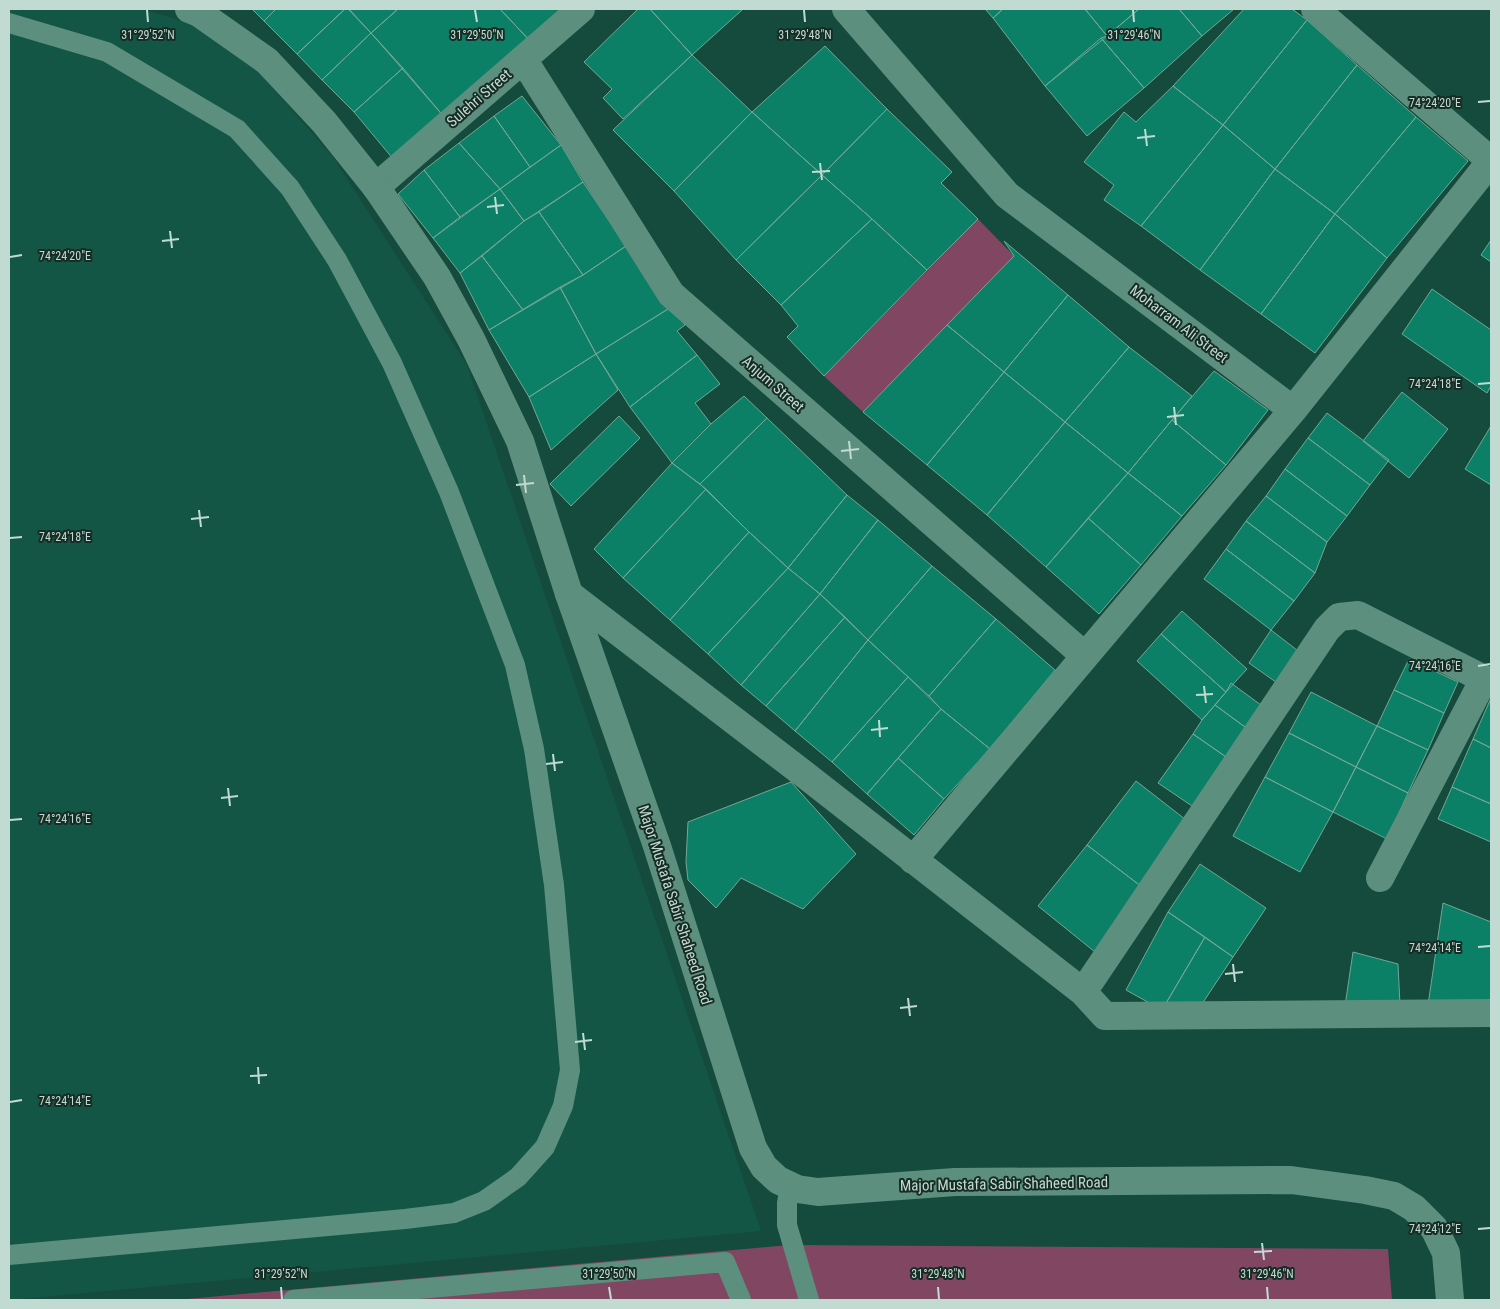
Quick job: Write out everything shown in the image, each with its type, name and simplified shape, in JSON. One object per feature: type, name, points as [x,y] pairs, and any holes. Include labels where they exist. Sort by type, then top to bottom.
[{"type":"street","name":"Sulehri Street","points":[[376,187],[581,9]]},
{"type":"street","name":"Moharram Ali Street","points":[[846,9],[1007,195],[1293,410]]},
{"type":"street","points":[[913,860],[1293,410],[1491,161],[1316,9]]},
{"type":"street","name":"Major Mustafa Sabir Shaheed Road","points":[[197,10],[267,61],[324,122],[376,187],[436,276],[472,339],[520,441],[569,594],[657,846],[753,1148],[764,1167],[778,1180],[790,1186],[818,1192],[955,1182],[1291,1180],[1365,1190],[1394,1196],[1414,1208],[1434,1228],[1446,1253],[1450,1300]]},
{"type":"street","name":"Anjum Street","points":[[523,58],[671,294],[1085,656]]},
{"type":"street","points":[[569,594],[817,784],[1083,992],[1105,1016],[1491,1013]]},
{"type":"street","points":[[1083,992],[1327,629],[1339,617],[1358,615],[1488,680],[1380,878]]},
{"type":"lane","points":[[9,23],[107,52],[237,129],[290,188],[342,269],[392,363],[449,492],[515,665],[534,749],[554,885],[570,1070],[563,1106],[545,1147],[518,1177],[484,1201],[454,1213],[9,1255]]},
{"type":"lane","points":[[790,1186],[787,1204],[787,1225],[810,1300]]},
{"type":"lane","points":[[293,1300],[725,1262],[741,1300]]},
{"type":"shaded area","points":[[9,9],[142,9],[192,24],[257,70],[333,157],[467,365],[761,1231],[9,1300]]},
{"type":"shaded area","points":[[978,219],[1014,256],[863,412],[824,376]]},
{"type":"shaded area","points":[[789,1245],[1388,1249],[1392,1300],[176,1300]]},
{"type":"building","points":[[252,9],[276,9],[264,21]]},
{"type":"building","points":[[276,9],[345,9],[297,54],[264,21]]},
{"type":"building","points":[[345,9],[349,9],[371,33],[322,80],[297,54]]},
{"type":"building","points":[[348,9],[398,9],[371,33]]},
{"type":"building","points":[[398,9],[500,9],[532,43],[445,118],[371,33]]},
{"type":"building","points":[[500,9],[568,9],[532,43]]},
{"type":"building","points":[[638,9],[650,9],[692,55],[623,119],[603,98],[612,89],[584,62]]},
{"type":"building","points":[[650,9],[740,9],[742,10],[692,55]]},
{"type":"building","points":[[985,9],[1003,9],[993,18]]},
{"type":"building","points":[[1003,9],[1085,9],[1107,36],[1045,86],[993,18]]},
{"type":"building","points":[[1085,9],[1139,9],[1107,36]]},
{"type":"building","points":[[1139,9],[1179,9],[1202,36],[1144,88],[1101,38],[1107,36]]},
{"type":"building","points":[[1179,9],[1234,9],[1202,36]]},
{"type":"building","points":[[1244,9],[1292,9],[1307,20],[1223,125],[1173,86]]},
{"type":"building","points":[[1307,20],[1357,65],[1275,169],[1223,125]]},
{"type":"building","points":[[371,33],[403,68],[354,112],[322,80]]},
{"type":"building","points":[[1101,38],[1144,88],[1087,136],[1045,86]]},
{"type":"building","points":[[825,46],[887,109],[822,175],[752,112]]},
{"type":"building","points":[[692,55],[752,112],[674,191],[613,130]]},
{"type":"building","points":[[1357,65],[1416,117],[1335,214],[1275,169]]},
{"type":"building","points":[[403,68],[445,118],[394,160],[354,112]]},
{"type":"building","points":[[1173,86],[1223,125],[1141,226],[1104,200],[1114,185],[1084,162],[1124,112],[1136,122]]},
{"type":"building","points":[[522,96],[561,145],[530,167],[494,116]]},
{"type":"building","points":[[887,109],[952,172],[941,183],[978,219],[927,270],[822,175]]},
{"type":"building","points":[[752,112],[822,175],[736,260],[674,191]]},
{"type":"building","points":[[494,116],[530,167],[500,189],[459,143]]},
{"type":"building","points":[[1416,117],[1468,161],[1387,258],[1335,214]]},
{"type":"building","points":[[1223,125],[1275,169],[1200,270],[1141,226]]},
{"type":"building","points":[[459,143],[500,189],[460,217],[424,170]]},
{"type":"building","points":[[561,145],[583,182],[524,221],[500,189]]},
{"type":"building","points":[[1275,169],[1335,214],[1261,314],[1200,270]]},
{"type":"building","points":[[424,170],[460,217],[433,238],[398,194]]},
{"type":"building","points":[[822,175],[872,219],[781,305],[736,260]]},
{"type":"building","points":[[583,182],[626,246],[583,275],[539,212]]},
{"type":"building","points":[[500,189],[524,221],[460,273],[433,238]]},
{"type":"building","points":[[539,212],[583,275],[523,310],[482,256],[524,221]]},
{"type":"building","points":[[1335,214],[1387,258],[1315,353],[1261,314]]},
{"type":"building","points":[[872,219],[927,270],[824,376],[787,337],[798,326],[781,305]]},
{"type":"building","points":[[1491,240],[1491,262],[1481,255]]},
{"type":"building","points":[[1004,241],[1068,295],[1004,372],[947,325],[1014,256]]},
{"type":"building","points":[[626,246],[668,309],[596,354],[560,287],[583,275]]},
{"type":"building","points":[[482,256],[523,310],[489,330],[460,273]]},
{"type":"building","points":[[560,287],[596,354],[529,397],[489,330]]},
{"type":"building","points":[[1432,289],[1491,330],[1491,386],[1487,393],[1402,334]]},
{"type":"building","points":[[1068,295],[1129,347],[1065,422],[1004,372]]},
{"type":"building","points":[[668,302],[685,325],[677,331],[697,355],[630,407],[596,354],[668,309]]},
{"type":"building","points":[[947,325],[1004,372],[927,465],[863,412]]},
{"type":"building","points":[[1129,347],[1192,396],[1128,473],[1065,422]]},
{"type":"building","points":[[596,354],[618,390],[551,450],[529,397]]},
{"type":"building","points":[[697,355],[720,384],[695,403],[711,424],[672,463],[630,407]]},
{"type":"building","points":[[1214,371],[1268,410],[1226,465],[1172,420]]},
{"type":"building","points":[[1004,372],[1065,422],[987,515],[927,465]]},
{"type":"building","points":[[1402,392],[1448,429],[1409,478],[1363,441]]},
{"type":"building","points":[[744,396],[767,418],[700,484],[672,463],[711,424]]},
{"type":"building","points":[[1327,413],[1389,460],[1370,485],[1308,438]]},
{"type":"building","points":[[619,416],[640,438],[571,506],[550,484]]},
{"type":"building","points":[[767,418],[847,495],[788,568],[700,484]]},
{"type":"building","points":[[1172,420],[1226,465],[1182,516],[1128,473]]},
{"type":"building","points":[[1065,422],[1128,473],[1046,567],[987,515]]},
{"type":"building","points":[[1491,426],[1491,485],[1465,469]]},
{"type":"building","points":[[1308,438],[1370,485],[1347,516],[1285,469]]},
{"type":"building","points":[[672,463],[706,489],[623,578],[594,549]]},
{"type":"building","points":[[1285,469],[1347,516],[1327,542],[1266,496]]},
{"type":"building","points":[[1128,473],[1182,516],[1141,565],[1088,518]]},
{"type":"building","points":[[706,489],[749,532],[670,620],[623,578]]},
{"type":"building","points":[[847,495],[878,520],[820,594],[788,568]]},
{"type":"building","points":[[1266,496],[1327,542],[1315,573],[1246,521]]},
{"type":"building","points":[[1088,518],[1141,565],[1099,614],[1046,567]]},
{"type":"building","points":[[878,520],[932,566],[868,640],[820,594]]},
{"type":"building","points":[[1246,521],[1315,573],[1294,601],[1226,549]]},
{"type":"building","points":[[749,532],[788,568],[708,654],[670,620]]},
{"type":"building","points":[[1226,549],[1294,601],[1271,630],[1204,579]]},
{"type":"building","points":[[932,566],[996,619],[929,696],[868,640]]},
{"type":"building","points":[[788,568],[820,594],[741,685],[708,654]]},
{"type":"building","points":[[820,594],[845,617],[766,706],[741,685]]},
{"type":"building","points":[[1182,611],[1247,669],[1226,692],[1161,634]]},
{"type":"building","points":[[845,617],[868,640],[795,731],[766,706]]},
{"type":"building","points":[[996,619],[1055,670],[990,749],[941,709],[929,696]]},
{"type":"building","points":[[1271,630],[1302,654],[1280,685],[1249,663]]},
{"type":"building","points":[[1161,634],[1226,692],[1202,720],[1137,661]]},
{"type":"building","points":[[868,640],[908,677],[832,762],[795,731]]},
{"type":"building","points":[[1409,659],[1458,682],[1444,713],[1394,690]]},
{"type":"building","points":[[908,677],[941,709],[867,794],[832,762]]},
{"type":"building","points":[[1231,683],[1265,708],[1249,730],[1215,705]]},
{"type":"building","points":[[1394,690],[1444,713],[1428,750],[1377,726]]},
{"type":"building","points":[[1311,692],[1377,726],[1356,767],[1289,733]]},
{"type":"building","points":[[1491,698],[1491,748],[1473,739]]},
{"type":"building","points":[[1215,705],[1249,730],[1229,759],[1193,734]]},
{"type":"building","points":[[941,709],[990,749],[944,799],[898,758]]},
{"type":"building","points":[[1377,726],[1428,750],[1408,793],[1356,767]]},
{"type":"building","points":[[1289,733],[1356,767],[1333,812],[1265,777]]},
{"type":"building","points":[[1193,734],[1229,759],[1195,808],[1158,783]]},
{"type":"building","points":[[1473,739],[1491,748],[1491,804],[1452,787]]},
{"type":"building","points":[[898,758],[944,799],[914,835],[867,794]]},
{"type":"building","points":[[1356,767],[1408,793],[1387,839],[1333,812]]},
{"type":"building","points":[[1265,777],[1333,812],[1300,872],[1233,836]]},
{"type":"building","points":[[1136,781],[1190,823],[1142,887],[1087,845]]},
{"type":"building","points":[[791,782],[856,854],[803,909],[741,878],[716,908],[688,880],[686,862],[688,822]]},
{"type":"building","points":[[1452,787],[1491,804],[1491,842],[1438,819]]},
{"type":"building","points":[[1087,845],[1142,887],[1095,952],[1038,906]]},
{"type":"building","points":[[1200,864],[1266,908],[1233,957],[1168,912]]},
{"type":"building","points":[[1443,903],[1491,922],[1491,1002],[1428,1005]]},
{"type":"building","points":[[1168,912],[1205,937],[1162,1010],[1126,990]]},
{"type":"building","points":[[1205,937],[1233,957],[1200,1007],[1162,1010]]},
{"type":"building","points":[[1353,952],[1398,964],[1400,1005],[1345,1006]]}]
